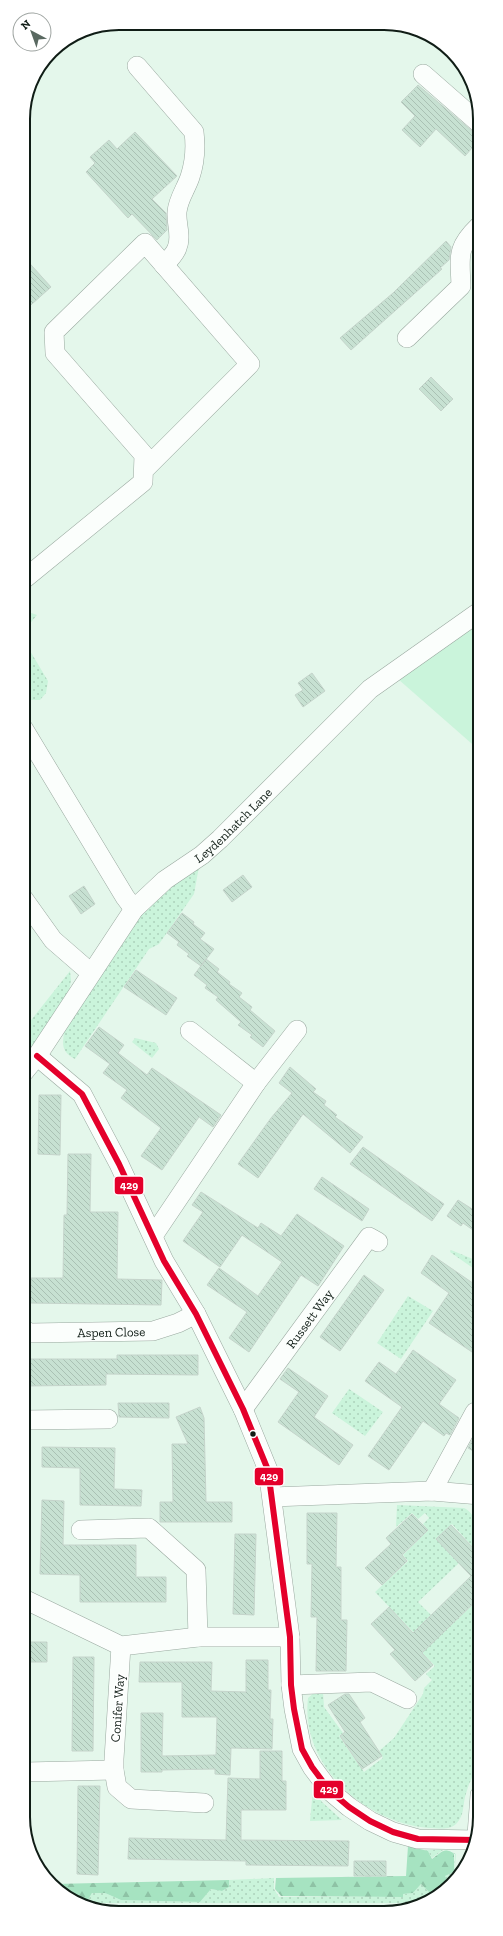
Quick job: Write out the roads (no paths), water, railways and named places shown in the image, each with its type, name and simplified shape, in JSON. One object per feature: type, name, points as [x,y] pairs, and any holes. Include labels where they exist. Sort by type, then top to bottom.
[{"type":"street","points":[[137,66],[194,132],[196,146],[190,178],[180,197],[177,212],[179,242],[177,251],[164,265]]},
{"type":"street","points":[[423,74],[473,118]]},
{"type":"street","points":[[407,338],[461,286],[461,250],[473,231]]},
{"type":"street","points":[[30,574],[143,482],[144,455],[55,353],[54,332],[145,243],[250,364],[144,470]]},
{"type":"street","name":"Leydenhatch Lane","points":[[30,1065],[134,909],[165,880],[202,855],[220,839],[370,689],[473,616]]},
{"type":"street","points":[[30,740],[125,897],[134,909]]},
{"type":"street","points":[[30,907],[53,940],[91,973]]},
{"type":"street","points":[[153,1236],[256,1083],[297,1030]]},
{"type":"street","points":[[190,1031],[256,1083]]},
{"type":"street","points":[[37,1056],[82,1094],[119,1164],[164,1261],[196,1314],[243,1409],[268,1470],[290,1637],[291,1685],[297,1730],[302,1749],[312,1767],[330,1791],[354,1810],[393,1832],[418,1839],[470,1840]]},
{"type":"street","name":"Russett Way","points":[[243,1409],[369,1237],[378,1242]]},
{"type":"street","name":"Aspen Close","points":[[30,1331],[38,1333],[153,1331],[178,1323],[196,1314]]},
{"type":"street","points":[[432,1491],[473,1417]]},
{"type":"street","points":[[30,1420],[108,1419]]},
{"type":"street","points":[[272,1497],[432,1491],[473,1494]]},
{"type":"street","points":[[81,1530],[149,1528],[196,1570],[198,1637]]},
{"type":"street","points":[[30,1602],[121,1646],[198,1637],[290,1637]]},
{"type":"street","name":"Conifer Way","points":[[121,1646],[114,1770],[117,1787],[131,1799],[204,1803]]},
{"type":"street","points":[[291,1685],[372,1682],[407,1699]]},
{"type":"street","points":[[30,1772],[114,1770]]}]
